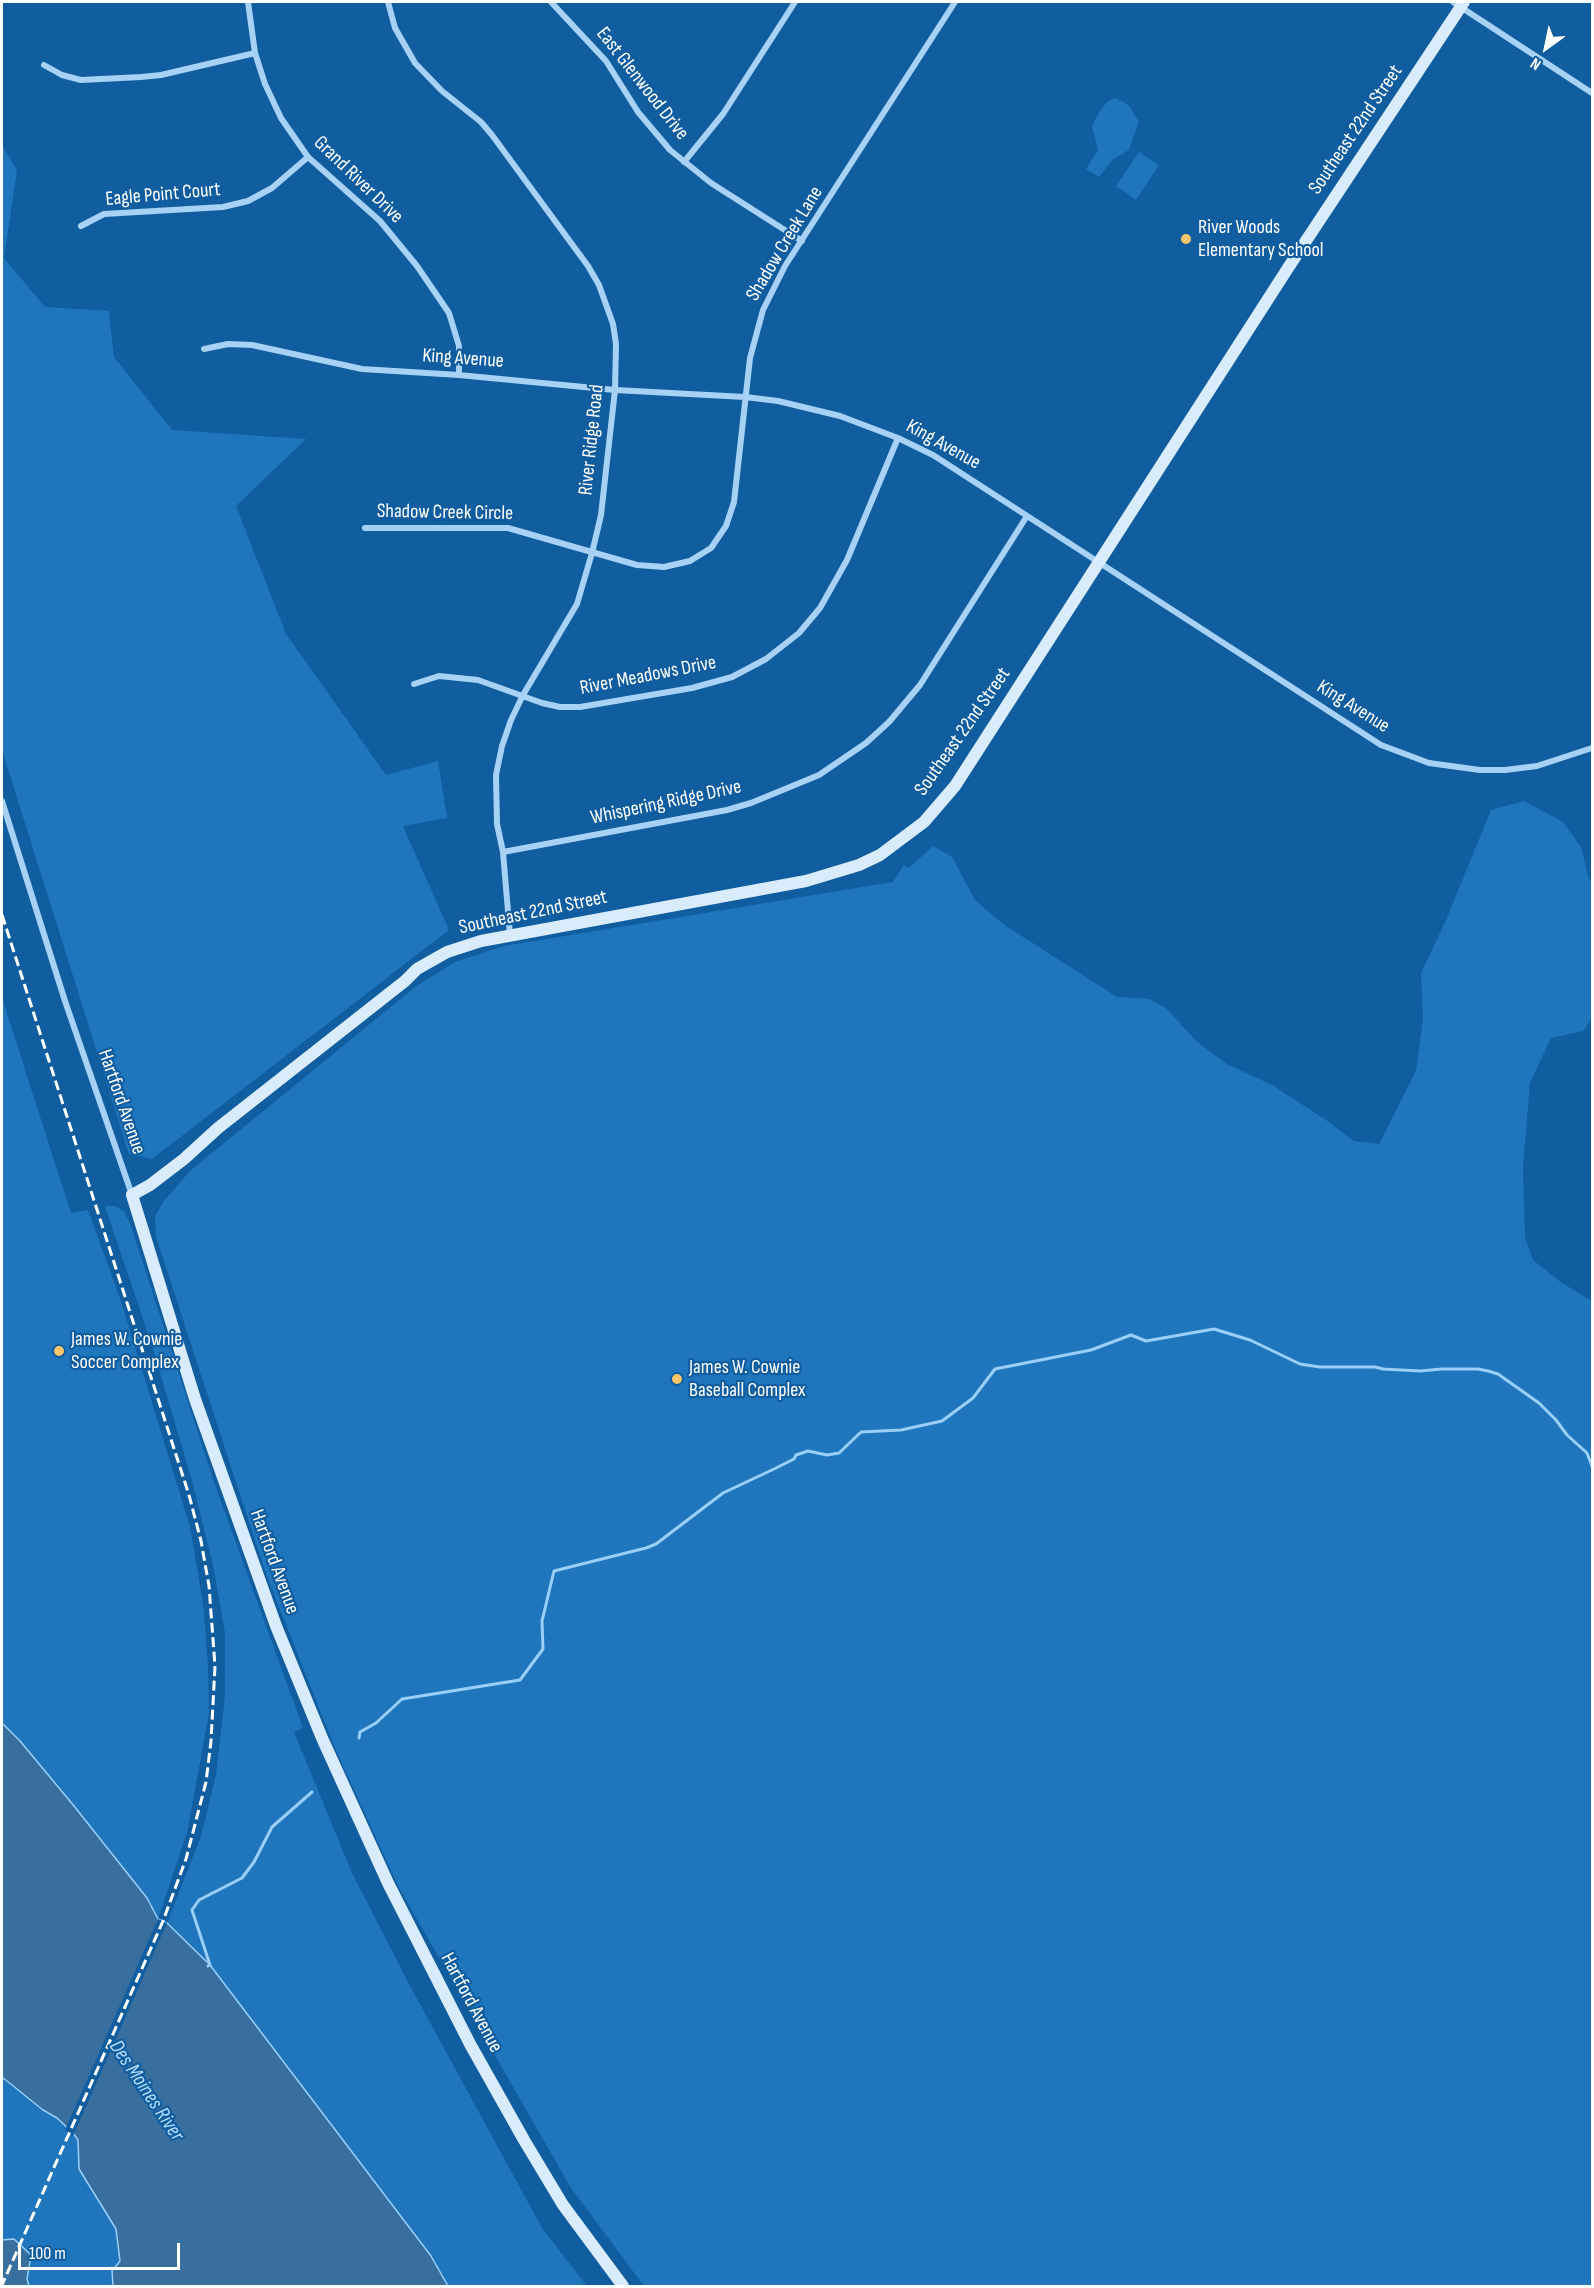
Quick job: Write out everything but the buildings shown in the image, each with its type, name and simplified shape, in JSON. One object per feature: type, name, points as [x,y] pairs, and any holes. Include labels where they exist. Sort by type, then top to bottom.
[{"type":"street","name":"Grand River Drive","points":[[248,2],[255,53],[274,106],[308,157],[380,221],[417,266],[449,312],[459,346],[459,375]]},
{"type":"street","name":"River Ridge Road","points":[[388,2],[395,28],[415,63],[442,91],[481,122],[599,285],[613,324],[616,344],[615,390],[602,505],[592,553],[577,604],[523,695],[502,746],[496,775],[497,824],[503,852],[510,935]]},
{"type":"street","name":"East Glenwood Drive","points":[[551,2],[606,61],[645,121],[684,162],[711,183],[802,241]]},
{"type":"street","points":[[684,162],[723,114],[795,2]]},
{"type":"street","name":"Shadow Creek Lane","points":[[592,553],[637,566],[664,567],[690,561],[711,548],[726,526],[734,501],[750,358],[763,310],[774,285],[955,2]]},
{"type":"street","points":[[1459,3],[1593,93]]},
{"type":"street","name":"Southeast 22nd Street","points":[[132,1195],[175,1166],[218,1128],[417,969],[461,946],[806,881],[860,865],[880,855],[924,822],[955,786],[1459,3]]},
{"type":"street","points":[[44,65],[62,75],[81,80],[141,77],[169,73],[255,53]]},
{"type":"street","name":"Eagle Point Court","points":[[81,226],[104,214],[223,207],[248,201],[272,188],[308,157]]},
{"type":"street","name":"King Avenue","points":[[204,349],[228,344],[252,345],[362,369],[459,375],[615,390],[745,397],[840,416],[898,438],[933,455],[1359,732],[1404,755],[1454,768],[1505,770],[1540,765],[1593,748]]},
{"type":"street","name":"River Meadows Drive","points":[[414,684],[439,676],[478,680],[560,707],[580,707],[692,688],[732,677],[766,659],[799,633],[820,608],[833,586],[898,438]]},
{"type":"street","name":"Whispering Ridge Drive","points":[[503,852],[727,810],[751,803],[819,775],[866,743],[889,722],[920,685],[1027,516]]},
{"type":"street","name":"Shadow Creek Circle","points":[[365,528],[508,528],[592,553]]},
{"type":"street","name":"Hartford Avenue","points":[[2,801],[65,1001],[132,1195],[195,1399],[265,1596],[320,1732],[387,1883],[470,2044],[563,2205],[623,2286]]},
{"type":"shaded area","points":[[1115,98],[1130,107],[1139,122],[1129,150],[1112,160],[1099,177],[1086,169],[1098,150],[1092,126],[1107,102]]},
{"type":"shaded area","points":[[2,145],[17,170],[4,258],[45,307],[109,311],[114,357],[172,430],[306,439],[236,506],[286,634],[386,775],[438,761],[447,818],[403,826],[449,930],[152,1159],[129,1154],[2,750]]},
{"type":"shaded area","points":[[1139,152],[1159,165],[1136,200],[1116,186]]},
{"type":"shaded area","points":[[1524,801],[1563,822],[1581,847],[1588,876],[1592,882],[1592,1018],[1583,1031],[1551,1038],[1530,1083],[1523,1168],[1525,1237],[1533,1260],[1562,1283],[1592,1301],[1592,2286],[644,2286],[571,2188],[399,1888],[334,1746],[266,1574],[156,1237],[155,1216],[164,1201],[190,1171],[415,987],[455,962],[504,946],[893,882],[904,865],[909,868],[933,846],[952,857],[975,900],[1003,924],[1117,997],[1149,999],[1167,1009],[1196,1041],[1227,1064],[1272,1085],[1354,1141],[1379,1144],[1416,1071],[1423,1018],[1421,973],[1446,920],[1491,810]]},
{"type":"shaded area","name":"James W. Cownie Soccer Complex","points":[[2,998],[71,1213],[88,1210],[122,1304],[190,1527],[198,1573],[204,1611],[209,1714],[187,1833],[158,1919],[147,1898],[74,1806],[20,1741],[2,1723]]},
{"type":"shaded area","points":[[105,1206],[115,1206],[124,1211],[131,1226],[214,1482],[303,1728],[294,1732],[352,1873],[409,1984],[542,2228],[587,2286],[448,2286],[431,2256],[210,1965],[167,1923],[201,1836],[216,1775],[225,1696],[225,1633],[213,1565],[192,1481],[154,1352]]},
{"type":"shaded area","points":[[2,2077],[43,2110],[57,2118],[78,2140],[79,2169],[151,2286],[23,2286],[14,2239],[2,2240]]},
{"type":"water","name":"Des Moines River","points":[[2,1723],[20,1741],[74,1806],[147,1898],[158,1919],[167,1923],[210,1965],[431,2256],[448,2286],[113,2286],[112,2271],[120,2261],[116,2229],[79,2169],[78,2140],[57,2118],[43,2110],[2,2077]]},
{"type":"water","points":[[14,2239],[31,2255],[27,2279],[29,2286],[2,2286],[2,2240]]},
{"type":"pier","points":[[158,1919],[167,1923],[73,2136],[65,2130]]},
{"type":"waterway","points":[[359,1738],[360,1732],[376,1723],[402,1699],[520,1680],[543,1649],[542,1621],[554,1571],[656,1544],[723,1493],[794,1459],[796,1455],[808,1451],[827,1455],[839,1453],[861,1432],[901,1430],[942,1421],[973,1398],[995,1369],[1091,1350],[1131,1335],[1146,1341],[1214,1329],[1250,1340],[1300,1364],[1320,1367],[1375,1367],[1420,1371],[1442,1369],[1488,1371],[1498,1374],[1539,1403],[1567,1435],[1587,1453],[1592,1466]]},
{"type":"waterway","points":[[208,1966],[210,1965],[192,1910],[199,1900],[242,1878],[254,1862],[272,1827],[312,1792]]},
{"type":"railway","points":[[2,915],[189,1495],[201,1541],[209,1586],[215,1666],[211,1741],[206,1782],[186,1859],[163,1921],[2,2285]]},
{"type":"place","name":"River Woods Elementary School","points":[[1186,239]]},
{"type":"place","name":"James W. Cownie Soccer Complex","points":[[59,1351]]},
{"type":"place","name":"James W. Cownie Baseball Complex","points":[[677,1379]]}]
